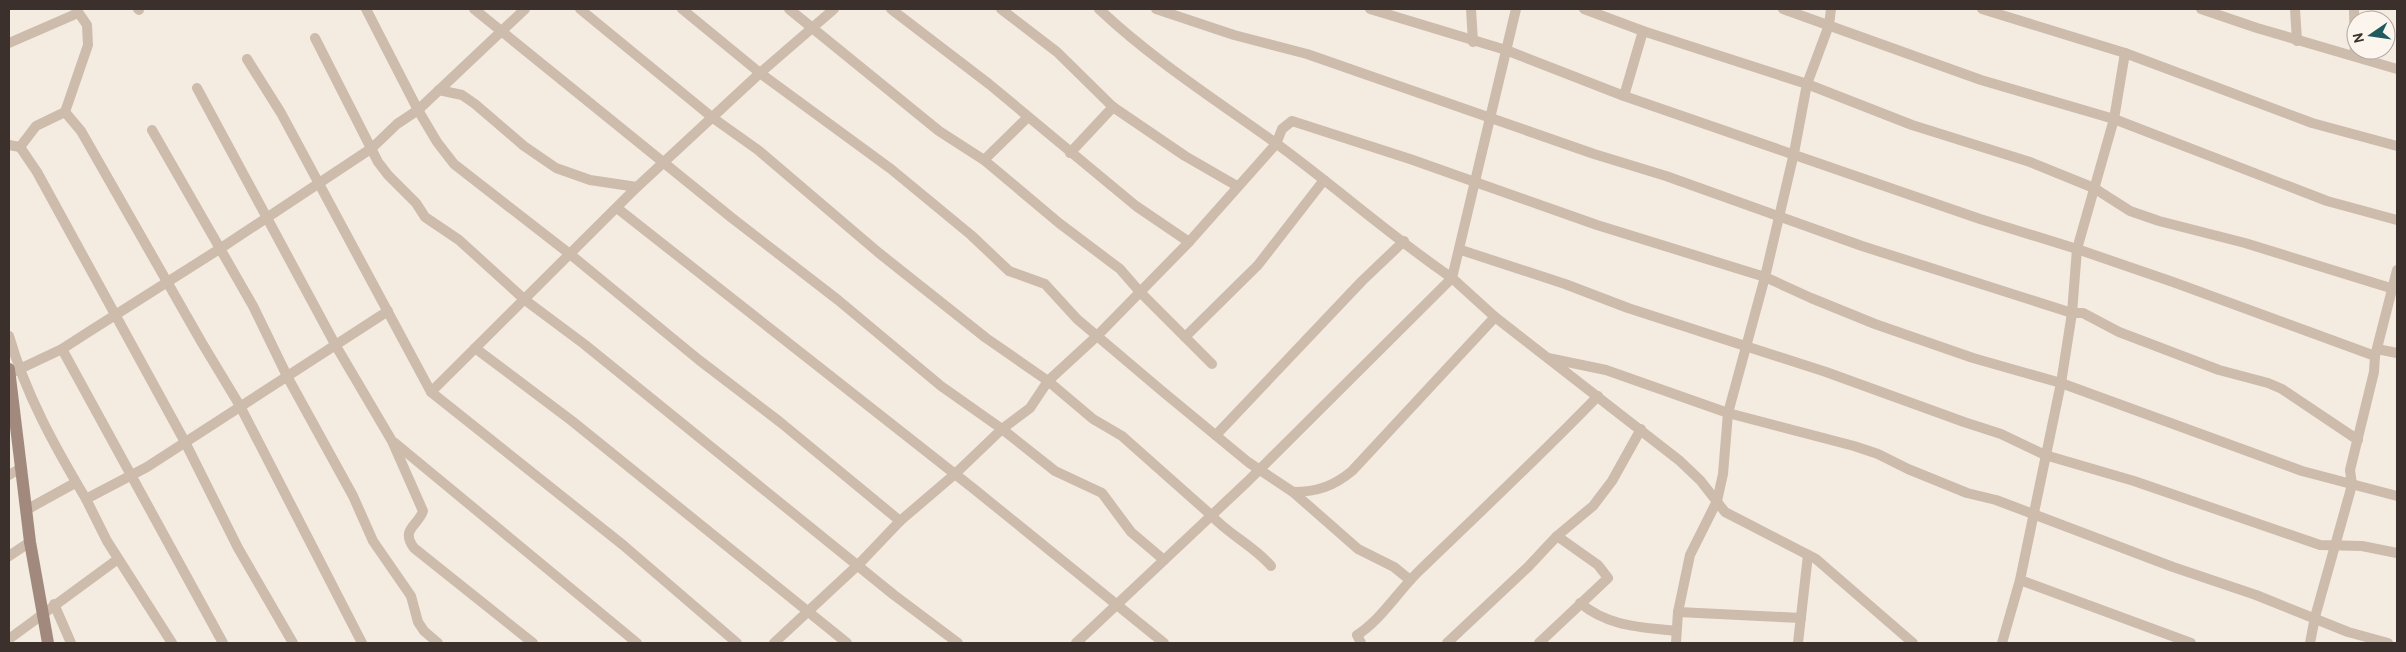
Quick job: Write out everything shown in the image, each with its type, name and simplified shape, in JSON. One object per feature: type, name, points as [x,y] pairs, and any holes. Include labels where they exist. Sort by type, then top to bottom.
[{"type":"street","points":[[366,9],[418,110],[437,142],[454,164],[571,255],[900,521]]},
{"type":"street","points":[[474,9],[558,74],[663,162],[838,300],[941,386],[1002,429],[1055,471],[1102,493],[1131,532],[1164,560]]},
{"type":"street","points":[[12,372],[62,349],[222,248],[372,148],[397,124],[418,110],[525,9]]},
{"type":"street","points":[[580,9],[713,118],[758,150],[879,253],[986,338],[1048,381],[1088,415],[1122,436],[1211,515],[1222,528],[1256,552],[1271,566]]},
{"type":"street","points":[[682,9],[760,73],[891,169],[971,235],[1009,271],[1045,284],[1077,319],[1097,336],[1258,469],[1293,492],[1358,549],[1394,567],[1410,580]]},
{"type":"street","points":[[789,9],[815,28],[940,131],[984,160],[1059,223],[1120,269],[1140,292],[1212,364]]},
{"type":"street","points":[[431,392],[663,162],[760,73],[815,28],[834,9]]},
{"type":"street","points":[[891,9],[967,66],[1027,118],[1136,206],[1189,242]]},
{"type":"street","points":[[1001,9],[1057,52],[1113,107],[1184,156],[1237,186]]},
{"type":"street","points":[[1099,9],[1221,105],[1276,144],[1424,259],[1452,278],[1495,317],[1641,429],[1700,480],[1732,516],[1808,555],[1826,567],[1913,643]]},
{"type":"street","points":[[1156,9],[1234,35],[1307,54],[1862,246],[2072,313],[2083,313],[2119,332],[2219,370],[2268,382],[2282,389],[2358,440]]},
{"type":"street","points":[[1370,9],[1473,42],[1506,50],[1624,96],[1794,153],[1980,219],[2077,249],[2376,353],[2397,353]]},
{"type":"street","points":[[1471,9],[1473,42]]},
{"type":"street","points":[[1076,643],[1211,515],[1452,278],[1461,250],[1489,116],[1516,9]]},
{"type":"street","points":[[1584,9],[1644,32],[1807,84],[1912,125],[2030,162],[2094,188],[2130,211],[2159,221],[2245,243],[2395,290]]},
{"type":"street","points":[[1783,9],[1981,80],[2114,120],[2308,194],[2397,220]]},
{"type":"street","points":[[1676,643],[1678,612],[1690,555],[1717,501],[1723,474],[1728,413],[1765,277],[1794,153],[1807,84],[1829,25],[1831,9]]},
{"type":"street","points":[[1982,9],[2125,53],[2312,123],[2397,146]]},
{"type":"street","points":[[2201,9],[2234,21],[2346,54]]},
{"type":"street","points":[[2234,9],[2234,21]]},
{"type":"street","points":[[2295,9],[2297,40]]},
{"type":"street","points":[[9,42],[77,11],[86,25],[88,45],[66,112],[36,126],[20,147]]},
{"type":"street","points":[[1624,96],[1644,32]]},
{"type":"street","points":[[315,38],[388,175],[416,203],[425,217],[459,240],[525,300],[584,344],[644,395],[859,564],[894,595],[958,643]]},
{"type":"street","points":[[2002,643],[2020,580],[2061,382],[2072,313],[2077,249],[2114,120],[2125,53]]},
{"type":"street","points":[[248,59],[281,113],[431,392],[623,545],[737,643]]},
{"type":"street","points":[[2368,60],[2397,69]]},
{"type":"street","points":[[197,88],[336,346],[392,440],[423,511],[421,517],[411,527],[408,534],[409,541],[414,548],[533,643]]},
{"type":"street","points":[[439,90],[462,95],[524,146],[556,168],[590,180],[637,187]]},
{"type":"street","points":[[1070,153],[1113,107]]},
{"type":"street","points":[[66,112],[81,131],[240,406],[362,643]]},
{"type":"street","points":[[984,160],[1027,118]]},
{"type":"street","points":[[774,643],[859,564],[900,521],[955,474],[1002,429],[1030,408],[1048,381],[1097,336],[1189,242],[1276,144],[1282,129],[1294,121],[1597,225],[1765,277],[1875,324],[1972,358],[2061,382],[2302,471],[2397,496]]},
{"type":"street","points":[[152,130],[222,248],[274,347],[288,378],[354,496],[373,541],[411,596],[418,622],[424,632],[438,643]]},
{"type":"street","points":[[9,145],[20,147],[37,172],[184,442],[238,548],[293,643]]},
{"type":"street","points":[[1185,337],[1258,266],[1324,180]]},
{"type":"street","points":[[617,208],[955,474],[1164,643]]},
{"type":"street","points":[[1216,435],[1362,280],[1404,242]]},
{"type":"street","points":[[1461,250],[1565,284],[1628,308],[1746,344],[2002,434],[2045,455],[2134,481],[2320,545],[2362,546],[2397,553]]},
{"type":"street","points":[[2310,643],[2315,618],[2352,485],[2350,470],[2374,372],[2376,353],[2395,290],[2397,270]]},
{"type":"street","points":[[86,499],[133,476],[240,406],[288,378],[388,311]]},
{"type":"street","points":[[1293,492],[1321,489],[1341,480],[1352,471],[1495,317]]},
{"type":"street","points":[[9,336],[30,542],[48,643]]},
{"type":"street","points":[[476,348],[572,421],[847,643]]},
{"type":"street","points":[[62,349],[223,643]]},
{"type":"street","points":[[1548,358],[1606,370],[1728,413],[1870,451],[1957,489],[1996,500],[2315,618],[2348,632],[2388,643]]},
{"type":"street","points":[[12,372],[86,499],[118,559],[172,643]]},
{"type":"street","points":[[1361,643],[1357,635],[1368,627],[1410,580],[1504,492],[1598,396]]},
{"type":"street","points":[[1446,643],[1528,567],[1557,536],[1594,506],[1604,494],[1641,429]]},
{"type":"street","points":[[392,440],[637,643]]},
{"type":"street","points":[[9,475],[21,468]]},
{"type":"street","points":[[28,509],[75,483]]},
{"type":"street","points":[[1539,643],[1608,578],[1598,565],[1557,536]]},
{"type":"street","points":[[9,556],[30,542]]},
{"type":"street","points":[[1798,643],[1808,555]]},
{"type":"street","points":[[9,639],[54,604],[118,559]]},
{"type":"street","points":[[2020,580],[2191,643]]},
{"type":"street","points":[[1580,603],[1590,611],[1618,624],[1676,631]]},
{"type":"street","points":[[54,604],[71,643]]},
{"type":"street","points":[[1678,612],[1800,618]]}]
